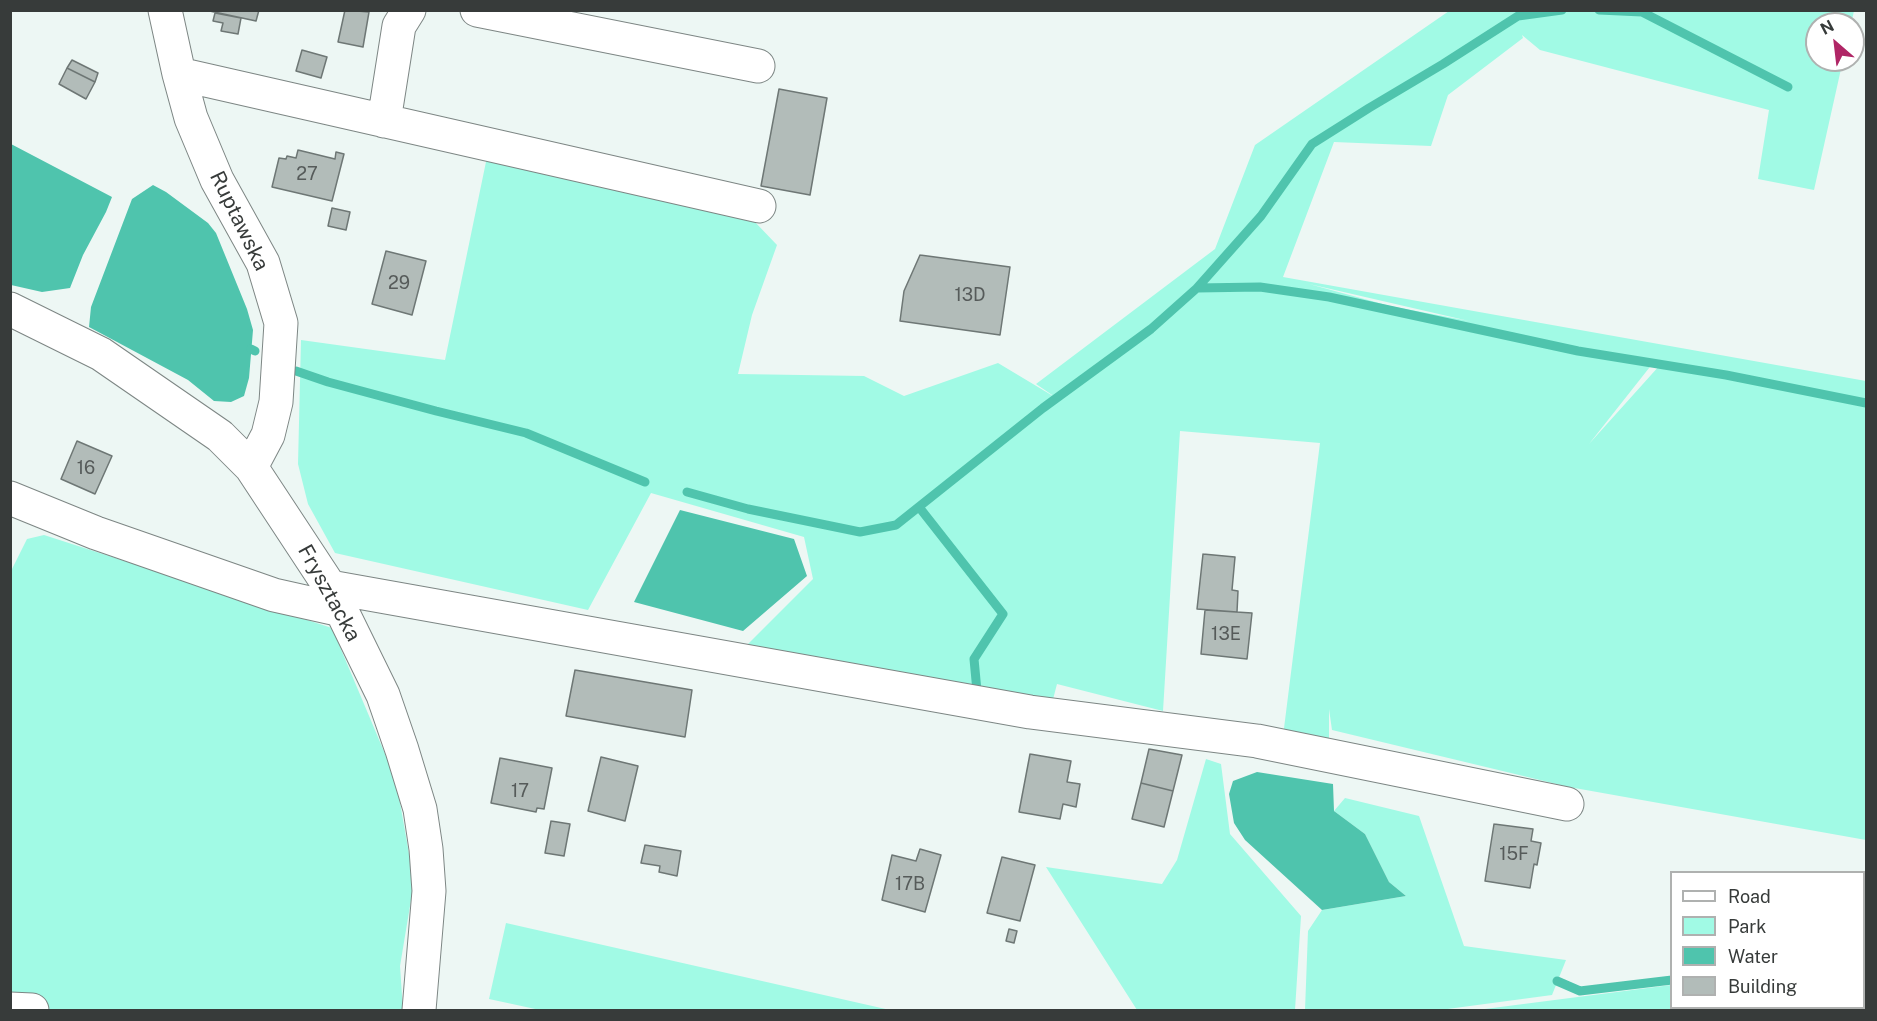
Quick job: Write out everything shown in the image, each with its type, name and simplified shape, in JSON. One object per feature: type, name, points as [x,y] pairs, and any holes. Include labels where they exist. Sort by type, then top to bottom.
[{"type":"street","name":"Ruptawska","points":[[165,10],[191,118],[217,180],[263,263],[282,323],[276,402],[268,435],[251,467]]},
{"type":"street","points":[[384,121],[399,26],[409,10]]},
{"type":"street","points":[[477,10],[758,66]]},
{"type":"street","points":[[179,74],[759,206]]},
{"type":"street","name":"Frysztacka","points":[[10,309],[100,354],[220,436],[251,467],[335,598],[383,695],[420,809],[429,891],[419,1011]]},
{"type":"street","points":[[10,498],[96,533],[274,595],[335,598],[1030,712],[1257,741],[1567,804]]},
{"type":"street","points":[[10,1009],[32,1011]]},
{"type":"green space","points":[[1449,11],[1854,11],[1805,12],[1805,72],[1840,72],[1814,190],[1758,179],[1769,110],[1540,50],[1522,35],[1523,38],[1448,95],[1431,146],[1334,142],[1283,277],[1866,381],[1866,840],[1569,787],[1332,730],[1329,709],[1329,740],[1283,736],[1320,443],[1180,431],[1163,711],[1057,684],[1051,707],[744,648],[813,579],[804,537],[651,493],[588,610],[335,553],[308,504],[298,464],[301,340],[445,360],[487,157],[754,221],[777,245],[752,315],[738,374],[864,376],[904,396],[998,363],[1058,399],[1036,384],[1215,249],[1255,145]],"holes":[[[1309,284],[1469,321],[1390,306]],[[1653,363],[1660,365],[1589,444]]]},
{"type":"green space","points":[[44,535],[332,628],[396,780],[414,882],[400,966],[403,1010],[11,1010],[10,573],[27,539]]},
{"type":"green space","points":[[1206,759],[1221,764],[1230,834],[1301,916],[1295,1010],[1137,1010],[1046,867],[1162,884],[1177,860]]},
{"type":"green space","points":[[1345,798],[1419,816],[1464,946],[1566,960],[1552,995],[1440,1010],[1305,1010],[1308,931],[1322,910],[1406,896],[1389,882],[1365,834],[1334,811]]},
{"type":"green space","points":[[506,923],[890,1010],[540,1010],[489,999]]},
{"type":"green space","points":[[1670,985],[1670,1009],[1865,1009],[1866,1006],[1866,1010],[1477,1010]]},
{"type":"water","points":[[11,144],[112,197],[83,255],[70,288],[42,292],[11,285]]},
{"type":"water","points":[[153,185],[208,223],[216,233],[247,309],[253,330],[249,378],[244,396],[231,402],[214,401],[188,380],[89,327],[91,307],[132,199]]},
{"type":"water","points":[[680,510],[794,539],[807,576],[743,631],[634,602]]},
{"type":"water","points":[[1257,772],[1333,784],[1334,811],[1365,834],[1389,882],[1406,896],[1322,910],[1245,840],[1234,823],[1229,794],[1233,781]]},
{"type":"building","points":[[205,10],[259,10],[256,21]]},
{"type":"building","points":[[345,10],[369,12],[363,47],[338,42]]},
{"type":"building","points":[[215,13],[241,18],[238,34],[221,31],[223,23],[213,21]]},
{"type":"building","points":[[302,50],[327,57],[321,78],[296,71]]},
{"type":"building","points":[[72,60],[98,73],[95,82],[67,68]]},
{"type":"building","points":[[67,68],[95,82],[86,99],[59,84]]},
{"type":"building","points":[[779,89],[827,98],[810,195],[761,186]]},
{"type":"building","points":[[298,150],[335,159],[336,152],[344,154],[332,201],[272,187],[279,158],[286,159],[287,156],[296,158]]},
{"type":"building","points":[[332,208],[350,212],[346,230],[328,226]]},
{"type":"building","points":[[386,251],[426,261],[412,315],[372,304]]},
{"type":"building","points":[[920,255],[1010,267],[1000,335],[900,321],[904,291]]},
{"type":"building","points":[[77,441],[112,456],[95,494],[61,479]]},
{"type":"building","points":[[1203,554],[1235,557],[1232,590],[1238,591],[1237,612],[1197,609]]},
{"type":"building","points":[[1205,610],[1252,613],[1247,659],[1201,654]]},
{"type":"building","points":[[575,670],[692,690],[685,737],[566,716]]},
{"type":"building","points":[[1149,749],[1182,755],[1173,791],[1141,783]]},
{"type":"building","points":[[1030,754],[1071,761],[1067,782],[1080,784],[1076,807],[1063,804],[1060,819],[1019,812]]},
{"type":"building","points":[[601,757],[638,766],[625,821],[588,811]]},
{"type":"building","points":[[500,758],[552,768],[544,809],[537,808],[536,812],[491,803]]},
{"type":"building","points":[[1141,783],[1173,791],[1164,827],[1132,819]]},
{"type":"building","points":[[551,821],[570,824],[564,856],[545,853]]},
{"type":"building","points":[[1494,824],[1533,829],[1531,841],[1541,843],[1537,865],[1534,864],[1530,888],[1485,881]]},
{"type":"building","points":[[645,845],[681,851],[677,876],[659,872],[660,866],[641,863]]},
{"type":"building","points":[[920,849],[941,855],[925,912],[882,900],[892,855],[916,861]]},
{"type":"building","points":[[1002,857],[1035,865],[1020,921],[987,913]]},
{"type":"building","points":[[1009,929],[1017,931],[1014,943],[1006,941]]},
{"type":"waterway","points":[[687,492],[748,509],[860,532],[896,525],[1043,408],[1151,329],[1197,288],[1261,216],[1312,144],[1518,16],[1562,10]]},
{"type":"waterway","points":[[1599,10],[1642,12],[1788,87]]},
{"type":"waterway","points":[[1197,288],[1260,287],[1329,297],[1578,351],[1726,375],[1866,403]]},
{"type":"waterway","points":[[251,349],[255,351]]},
{"type":"waterway","points":[[296,371],[328,382],[526,433],[645,482]]},
{"type":"waterway","points":[[919,507],[1003,614],[974,659],[977,691]]},
{"type":"waterway","points":[[1557,981],[1580,991],[1670,980]]},
{"type":"waterway","points":[[1860,1009],[1866,1010]]}]
